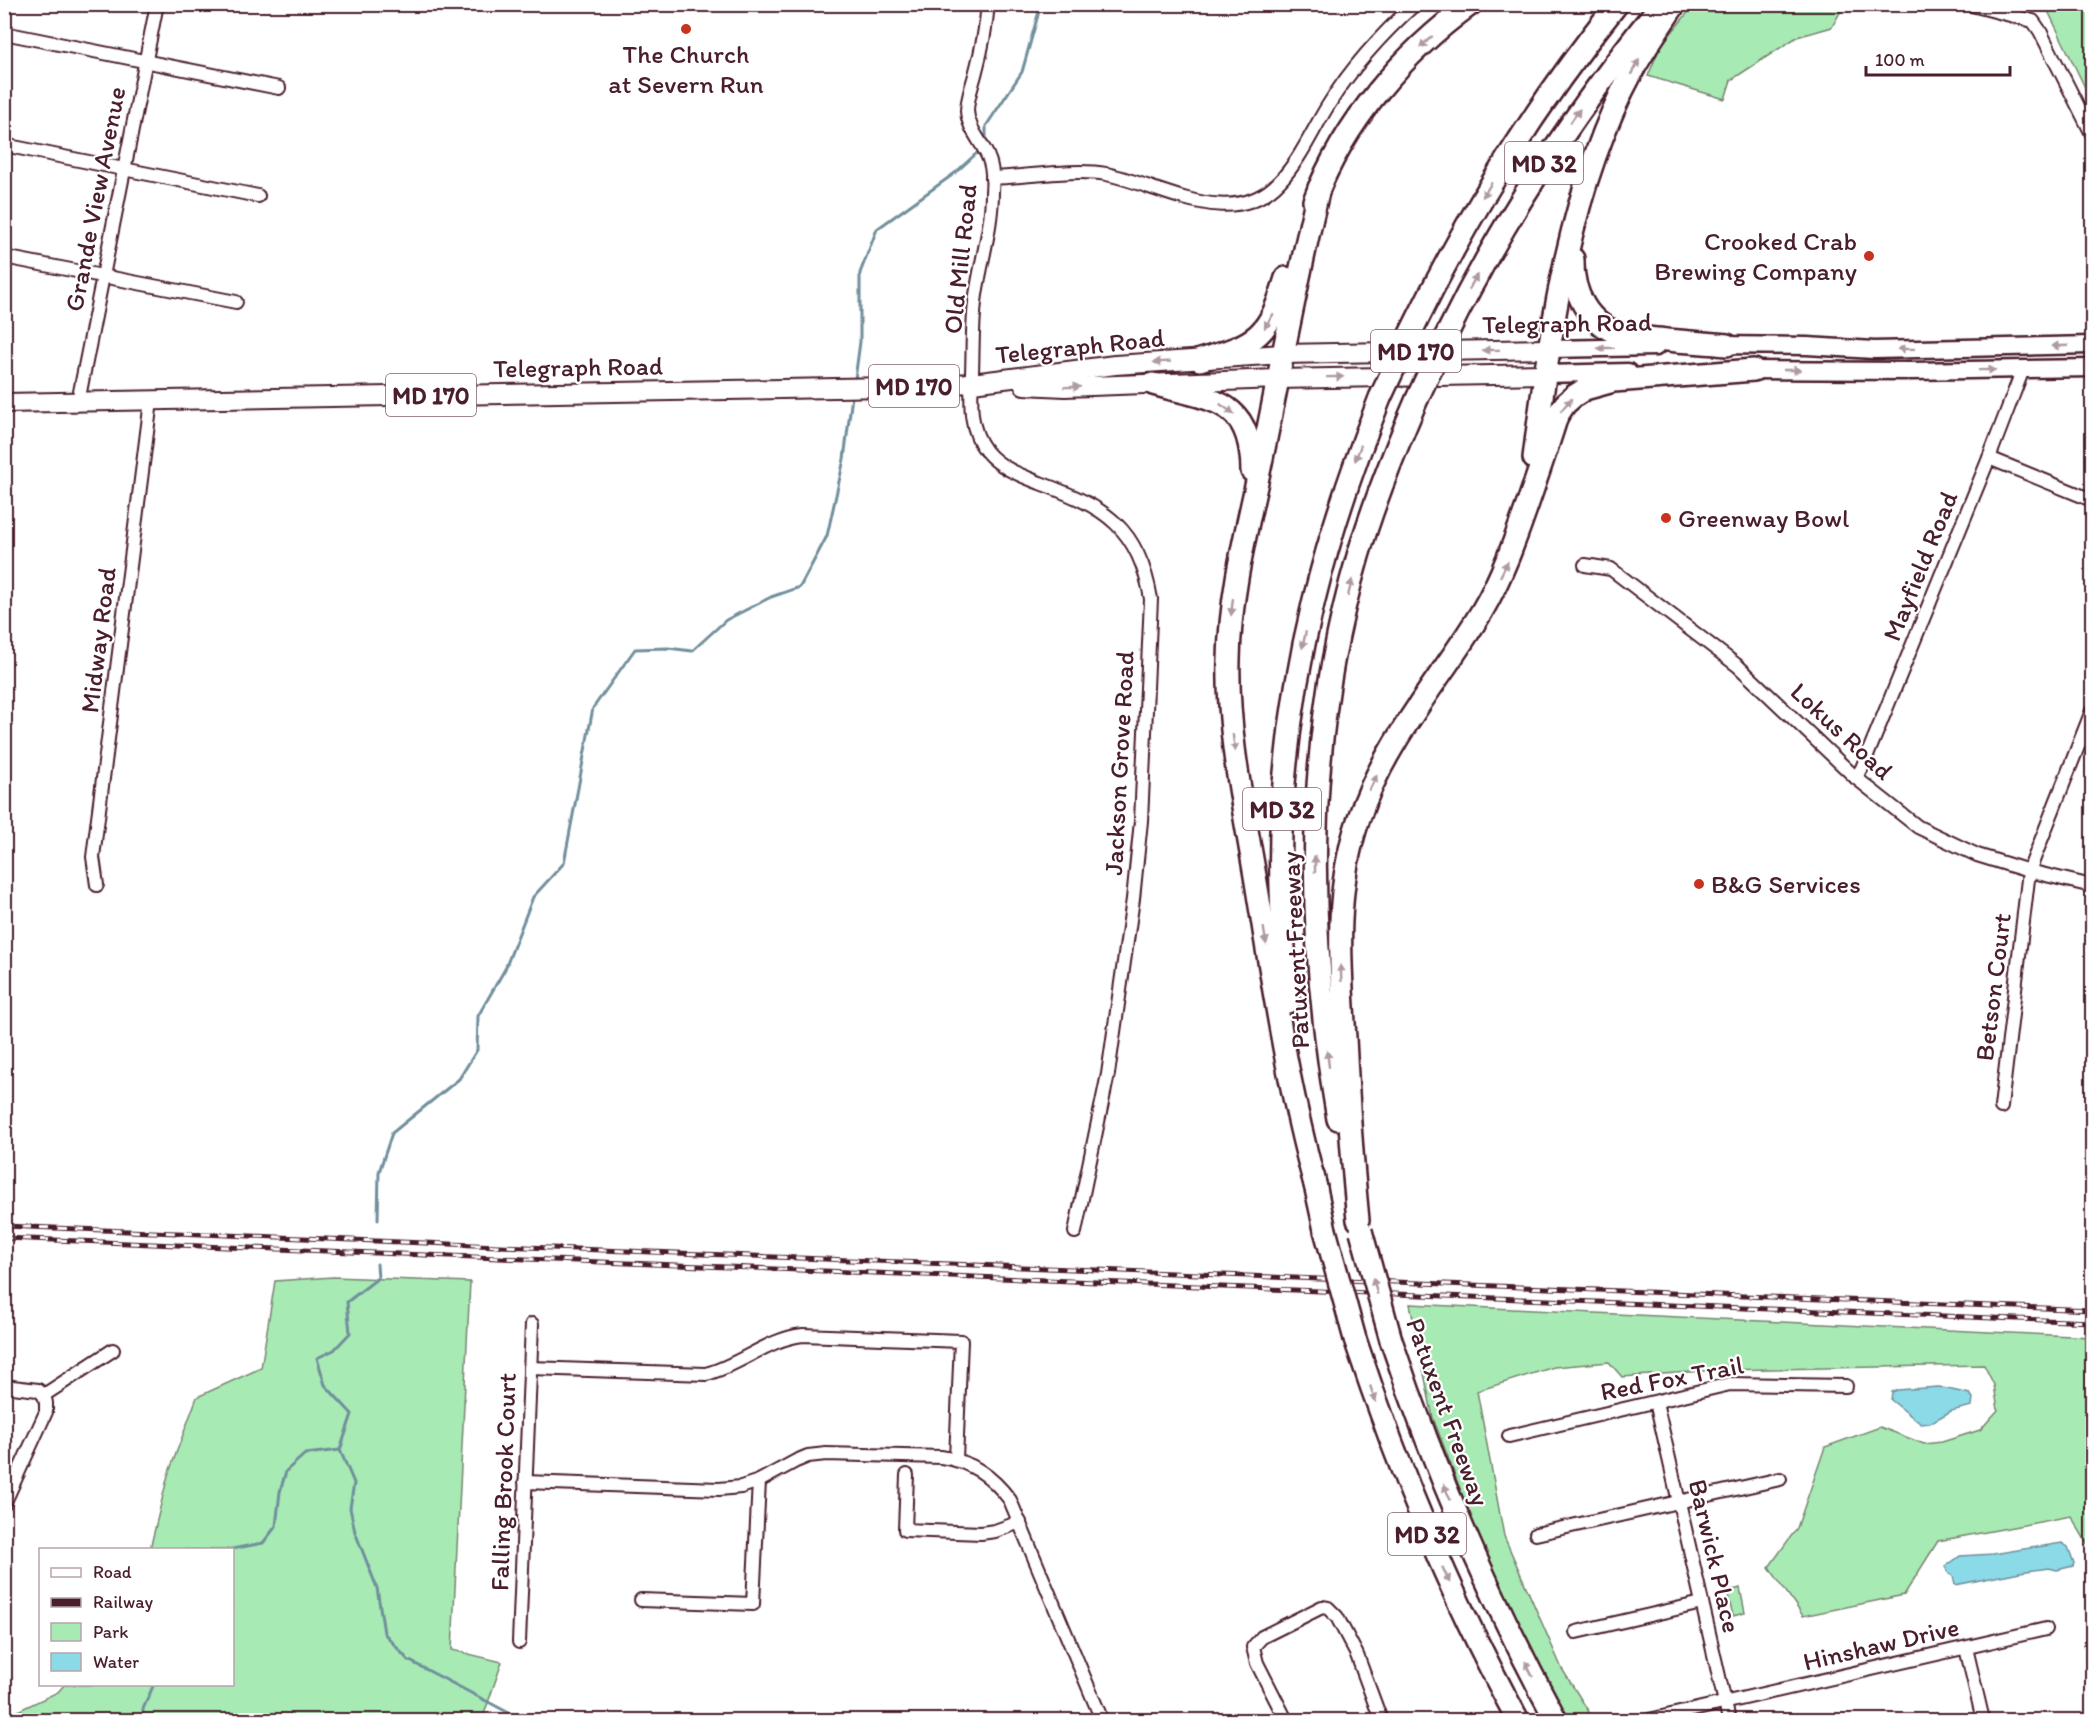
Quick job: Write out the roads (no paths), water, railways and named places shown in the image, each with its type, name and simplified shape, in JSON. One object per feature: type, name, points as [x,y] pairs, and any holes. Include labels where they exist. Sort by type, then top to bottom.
[{"type":"highway","points":[[1200,360],[1236,349],[1249,342],[1269,323],[1277,307],[1288,270],[1319,188],[1347,135],[1387,82],[1414,53],[1471,4]]},
{"type":"highway","name":"Patuxent Freeway","points":[[1518,1720],[1466,1620],[1431,1544],[1382,1418],[1355,1339],[1325,1230],[1297,1077],[1284,947],[1281,882],[1282,825],[1287,747],[1297,674],[1310,612],[1325,550],[1380,398],[1446,261],[1514,146],[1548,96],[1617,4]]},
{"type":"highway","name":"Patuxent Freeway","points":[[1556,1720],[1497,1605],[1463,1531],[1414,1410],[1391,1340],[1359,1225],[1335,1106],[1322,1003],[1315,891],[1316,812],[1322,738],[1330,680],[1343,617],[1358,556],[1392,457],[1447,334],[1506,225],[1543,164],[1620,55],[1660,4]]},
{"type":"highway","points":[[1523,517],[1561,285],[1588,178],[1618,101],[1633,70],[1675,4]]},
{"type":"highway","points":[[1316,1188],[1288,1078],[1233,738],[1228,685],[1235,584],[1299,272],[1319,188]]},
{"type":"highway","points":[[1577,220],[1573,264],[1575,284],[1579,297],[1595,320],[1610,330],[1623,334],[1727,345]]},
{"type":"highway","points":[[1359,1225],[1349,1126],[1340,927],[1345,873],[1358,819],[1369,791],[1397,740],[1481,612],[1508,559],[1557,416],[1565,404],[1585,389],[1614,381],[1754,370]]},
{"type":"highway","points":[[1153,384],[1211,399],[1230,410],[1239,419],[1250,446],[1251,503]]},
{"type":"main road","name":"Telegraph Road","points":[[4,403],[888,387],[972,383],[1115,365],[1283,354],[1727,345],[1874,350],[2092,345]]},
{"type":"main road","name":"Telegraph Road","points":[[972,383],[1065,387],[1277,378],[1754,370],[2092,368]]},
{"type":"street","name":"Grande View Avenue","points":[[78,402],[157,4]]},
{"type":"street","name":"Old Mill Road","points":[[972,383],[975,298],[990,215],[993,178],[988,156],[972,128],[967,113],[984,35],[988,4]]},
{"type":"street","points":[[993,178],[1084,172],[1105,174],[1205,204],[1231,206],[1253,200],[1262,196],[1281,180],[1350,73],[1373,45],[1414,4]]},
{"type":"street","points":[[1968,4],[2033,21],[2092,134]]},
{"type":"street","points":[[4,33],[279,88]]},
{"type":"street","points":[[4,145],[258,196]]},
{"type":"street","points":[[4,257],[237,302]]},
{"type":"street","name":"Mayfield Road","points":[[1856,778],[1989,458],[2023,369]]},
{"type":"street","name":"Jackson Grove Road","points":[[972,383],[971,405],[974,426],[986,451],[997,463],[1010,471],[1071,494],[1106,513],[1124,531],[1135,547],[1148,581],[1151,599],[1141,821],[1133,899],[1108,1074],[1075,1232]]},
{"type":"street","name":"Midway Road","points":[[97,885],[93,857],[151,400]]},
{"type":"street","points":[[1989,458],[2092,500]]},
{"type":"street","name":"Lokus Road","points":[[1586,565],[1611,569],[1738,666],[1856,778],[1918,827],[1977,855],[2029,871],[2092,886]]},
{"type":"street","name":"Betson Court","points":[[2001,1107],[2029,871],[2092,711]]},
{"type":"street","name":"Falling Brook Court","points":[[519,1642],[532,1324]]},
{"type":"street","points":[[530,1368],[706,1374],[717,1371],[771,1343],[792,1336],[961,1341],[956,1460]]},
{"type":"street","points":[[44,1395],[113,1350]]},
{"type":"street","name":"Red Fox Trail","points":[[1509,1436],[1730,1384],[1846,1386]]},
{"type":"street","points":[[4,1386],[38,1390],[44,1395],[46,1403],[46,1412],[4,1504]]},
{"type":"street","name":"Barwick Place","points":[[1656,1402],[1729,1720]]},
{"type":"street","points":[[525,1482],[718,1489],[741,1487],[759,1481],[808,1456],[826,1454],[956,1460],[975,1468],[993,1480],[1010,1500],[1102,1720]]},
{"type":"street","points":[[907,1475],[905,1530],[981,1533],[995,1531],[1020,1522]]},
{"type":"street","points":[[1536,1534],[1780,1479]]},
{"type":"street","points":[[641,1600],[753,1604],[759,1481]]},
{"type":"street","points":[[1575,1632],[1702,1603]]},
{"type":"street","points":[[1286,1720],[1257,1664],[1253,1647],[1262,1637],[1322,1607],[1328,1608],[1337,1617],[1357,1655],[1381,1720]]},
{"type":"street","name":"Hinshaw Drive","points":[[1649,1720],[2046,1629]]},
{"type":"street","points":[[1966,1648],[1983,1720]]},
{"type":"water","points":[[1938,1387],[1970,1394],[1973,1398],[1972,1406],[1951,1411],[1930,1423],[1921,1424],[1891,1400],[1892,1392],[1897,1390]]},
{"type":"water","points":[[2062,1543],[2068,1547],[2073,1566],[2057,1570],[2049,1568],[2020,1572],[1955,1585],[1953,1576],[1945,1567],[1960,1556],[1993,1554]]},
{"type":"waterway","points":[[986,139],[986,126],[1022,72],[1041,4]]},
{"type":"waterway","points":[[855,379],[860,342],[860,273],[877,229],[955,173],[977,153]]},
{"type":"waterway","points":[[378,1220],[379,1172],[392,1133],[459,1079],[477,1050],[478,1016],[505,969],[533,897],[564,863],[593,708],[635,649],[668,648],[692,651],[726,620],[771,597],[800,587],[827,536],[844,459],[852,396]]},
{"type":"waterway","points":[[377,1264],[378,1278],[347,1302],[350,1333],[334,1350],[317,1358],[325,1385],[352,1414],[340,1450],[354,1483],[350,1508],[355,1532],[377,1588],[384,1633],[408,1660],[513,1715]]},
{"type":"waterway","points":[[234,1549],[263,1543],[276,1526],[280,1492],[286,1471],[305,1454],[340,1450]]},
{"type":"waterway","points":[[143,1720],[143,1709],[153,1686]]},
{"type":"railway","points":[[4,1226],[2092,1310]]},
{"type":"railway","points":[[4,1238],[2092,1322]]},
{"type":"place","name":"The Church at Severn Run","points":[[686,29]]},
{"type":"place","name":"Crooked Crab Brewing Company","points":[[1869,256]]},
{"type":"place","name":"Greenway Bowl","points":[[1666,518]]},
{"type":"place","name":"B&G Services","points":[[1699,884]]}]
